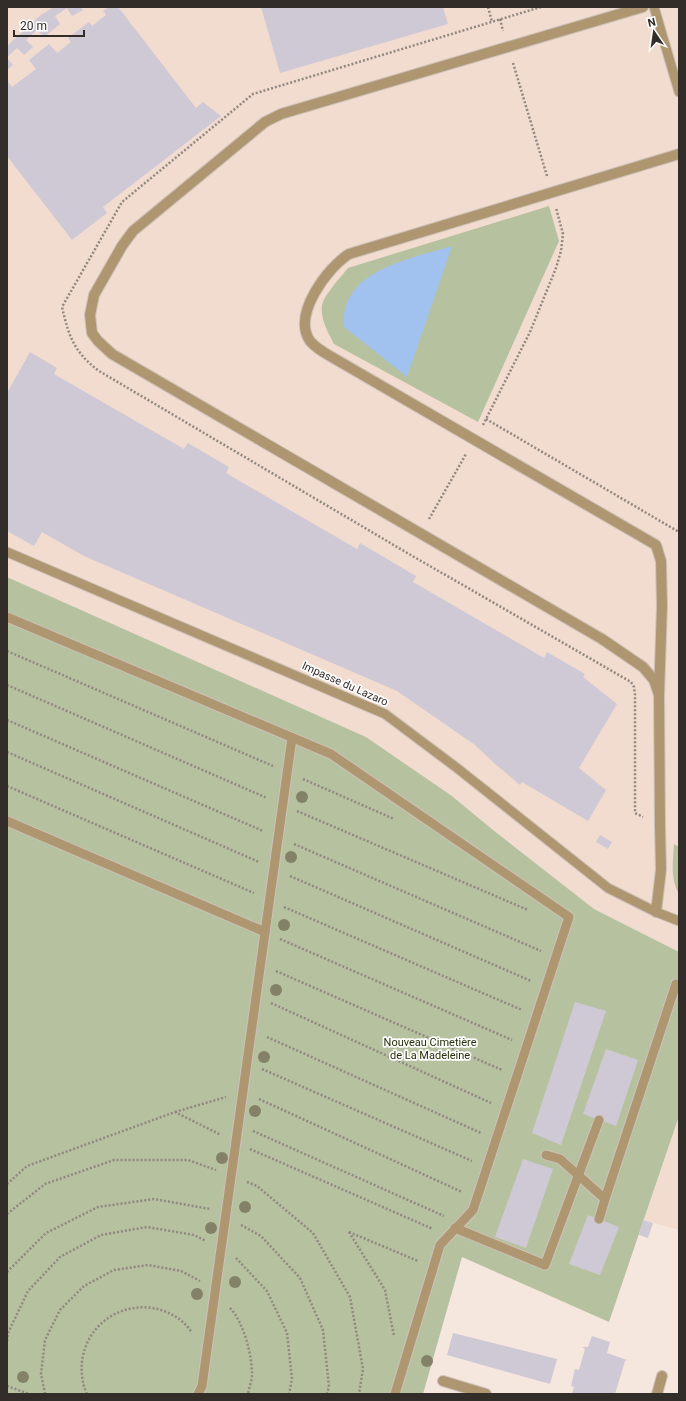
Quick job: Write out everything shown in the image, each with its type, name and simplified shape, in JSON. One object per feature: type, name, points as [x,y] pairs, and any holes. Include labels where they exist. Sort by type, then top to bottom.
[{"type":"street","points":[[643,7],[281,114],[265,122],[133,231],[122,246],[94,295],[90,315],[92,333],[112,354],[602,639],[643,668],[654,680],[660,695]]},
{"type":"street","points":[[656,912],[661,870],[660,695],[662,606],[661,561],[656,546],[330,356],[316,347],[311,341],[305,326],[307,309],[317,290],[333,266],[348,254],[679,154]]},
{"type":"street","points":[[657,1394],[662,1376]]},
{"type":"street","points":[[443,1381],[486,1394]]},
{"type":"lane","points":[[654,7],[679,92]]},
{"type":"lane","name":"Impasse du Lazaro","points":[[7,552],[385,714],[457,768],[604,885],[624,897],[679,921]]},
{"type":"lane","points":[[7,617],[331,754],[569,917],[473,1210],[440,1245],[395,1394]]},
{"type":"lane","points":[[198,1394],[202,1386],[292,738]]},
{"type":"lane","points":[[7,821],[265,932]]},
{"type":"lane","points":[[599,1219],[676,984]]},
{"type":"lane","points":[[458,1226],[545,1265],[599,1120]]},
{"type":"lane","points":[[546,1155],[560,1159],[605,1199]]},
{"type":"path","points":[[488,7],[492,22]]},
{"type":"path","points":[[409,554],[486,419],[530,332],[561,251],[563,234],[552,192],[500,20]]},
{"type":"path","points":[[486,419],[679,532]]},
{"type":"path","points":[[7,651],[401,822]]},
{"type":"path","points":[[265,932],[526,1046]]},
{"type":"path","points":[[260,965],[516,1077]]},
{"type":"path","points":[[256,996],[506,1110]]},
{"type":"path","points":[[252,1030],[496,1140]]},
{"type":"path","points":[[247,1062],[486,1168]]},
{"type":"path","points":[[175,1112],[243,1092],[477,1199]]},
{"type":"path","points":[[238,1124],[458,1226]]},
{"type":"path","points":[[7,1272],[46,1233],[98,1207],[154,1199],[210,1209],[261,1236],[300,1278],[323,1330],[329,1387],[327,1394]]},
{"type":"path","points":[[7,1341],[8,1333],[28,1291],[60,1257],[101,1235],[147,1228],[194,1235],[235,1257],[267,1291],[287,1333],[292,1379],[289,1394]]},
{"type":"path","points":[[394,1336],[385,1290],[349,1232],[433,1268]]},
{"type":"path","points":[[45,1394],[40,1374],[45,1340],[60,1310],[84,1286],[114,1270],[148,1265],[181,1271],[211,1287],[234,1312],[248,1343],[252,1376],[248,1394]]},
{"type":"path","points":[[87,1394],[81,1371],[84,1350],[94,1331],[109,1316],[129,1308],[151,1307],[171,1313],[188,1326],[196,1338]]},
{"type":"path","points":[[7,1386],[29,1394]]},
{"type":"shaded area","points":[[7,7],[679,7],[679,952],[594,909],[452,796],[366,737],[7,577]]},
{"type":"shaded area","points":[[679,1116],[679,1230],[644,1220]]},
{"type":"green space","points":[[549,206],[559,241],[478,422],[334,344],[323,320],[322,305],[329,291],[348,268]]},
{"type":"green space","name":"Nouveau Cimetière de La Madeleine","points":[[7,577],[366,737],[452,796],[594,909],[679,952],[679,1116],[609,1322],[462,1257],[423,1394],[7,1394]]},
{"type":"green space","points":[[674,844],[679,847],[679,894],[673,876]]},
{"type":"water","points":[[452,246],[407,377],[344,327],[346,308],[353,292],[365,280],[381,270],[398,262]]},
{"type":"building","points":[[54,7],[81,7],[83,10],[72,16],[67,8],[55,16],[60,24],[44,37],[37,30],[26,40],[33,47],[24,55],[17,48],[7,57],[7,46],[41,15]]},
{"type":"building","points":[[109,7],[118,7],[196,108],[203,102],[221,116],[103,207],[107,213],[72,240],[7,156],[7,81],[12,87],[36,69],[29,60],[49,44],[57,53],[71,42],[68,38],[89,22],[92,26],[106,15],[103,11]]},
{"type":"building","points":[[261,7],[443,7],[448,24],[280,73]]},
{"type":"building","points":[[7,58],[13,65],[7,70]]},
{"type":"building","points":[[30,352],[57,368],[54,374],[184,449],[188,443],[229,467],[226,473],[357,549],[360,543],[416,576],[413,582],[544,658],[547,652],[585,674],[583,677],[617,704],[579,768],[606,790],[588,821],[522,782],[520,785],[475,745],[397,691],[84,556],[42,532],[34,546],[7,531],[7,393]]},
{"type":"building","points":[[600,835],[612,842],[608,849],[596,842]]},
{"type":"building","points":[[575,1002],[606,1011],[561,1145],[532,1133]]},
{"type":"building","points":[[606,1049],[638,1060],[616,1126],[583,1114]]},
{"type":"building","points":[[523,1159],[553,1169],[526,1248],[495,1237]]},
{"type":"building","points":[[588,1215],[619,1227],[600,1275],[569,1264]]},
{"type":"building","points":[[643,1220],[653,1223],[648,1238],[639,1235]]},
{"type":"building","points":[[453,1333],[557,1359],[550,1384],[447,1355]]},
{"type":"building","points":[[592,1336],[610,1342],[607,1353],[627,1360],[625,1361],[615,1394],[572,1394],[574,1387],[571,1386],[575,1369],[579,1370],[585,1349],[582,1347],[588,1347]]}]
